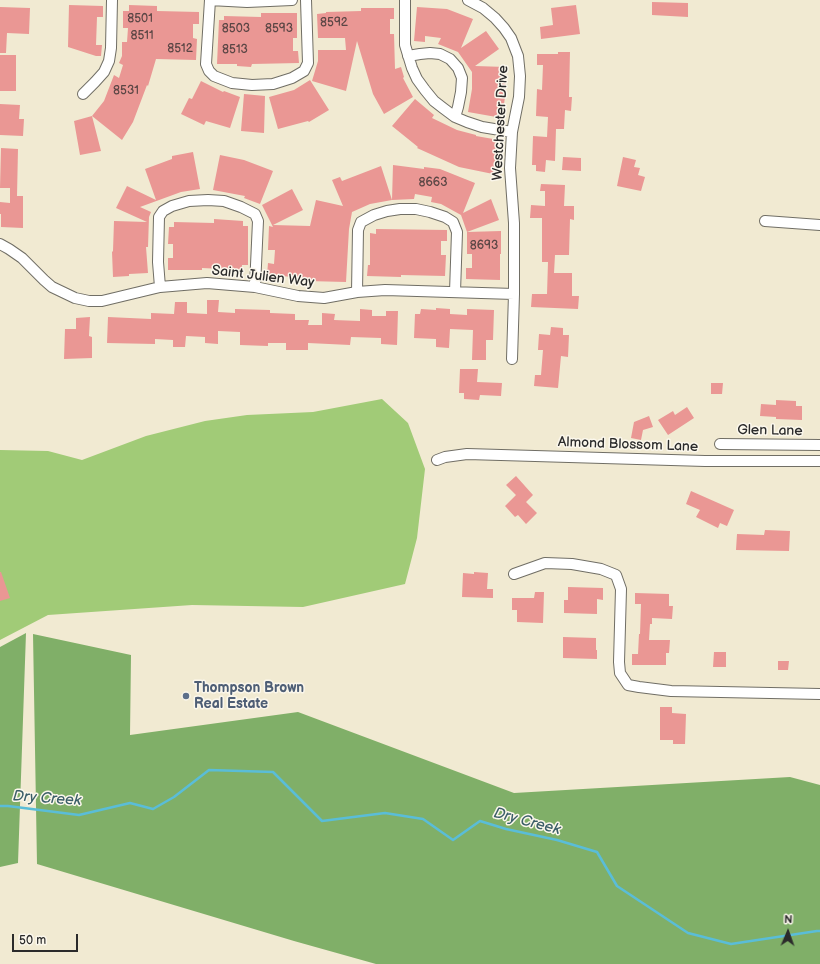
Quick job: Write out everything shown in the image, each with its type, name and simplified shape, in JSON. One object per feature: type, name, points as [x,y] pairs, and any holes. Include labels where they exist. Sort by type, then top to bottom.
[{"type":"street","points":[[83,94],[104,72],[109,61],[112,0]]},
{"type":"street","points":[[292,0],[247,2],[210,0],[206,64],[209,71],[214,76],[232,82],[252,85],[273,84],[292,78],[304,71],[308,64],[306,0]]},
{"type":"street","points":[[405,0],[405,45],[412,68],[417,79],[425,90],[434,101],[455,117],[482,126],[512,132]]},
{"type":"street","name":"Westchester Drive","points":[[468,0],[483,8],[504,28],[511,38],[518,56],[520,76],[519,97],[512,132],[510,168],[514,223],[512,360]]},
{"type":"street","points":[[408,56],[430,53],[440,54],[450,59],[458,68],[462,78],[461,92],[455,117]]},
{"type":"street","points":[[160,287],[158,262],[159,218],[163,211],[172,206],[189,201],[208,200],[224,201],[255,214],[258,221],[255,287]]},
{"type":"street","points":[[357,292],[358,230],[361,222],[374,214],[400,209],[416,209],[430,212],[445,217],[453,222],[457,232],[455,292]]},
{"type":"street","points":[[765,221],[820,225]]},
{"type":"street","name":"Saint Julien Way","points":[[0,244],[9,248],[22,258],[52,287],[75,298],[89,301],[102,301],[160,287],[207,283],[255,287],[298,296],[324,298],[357,292],[385,290],[514,294]]},
{"type":"street","name":"Glen Lane","points":[[720,444],[820,445]]},
{"type":"street","name":"Almond Blossom Lane","points":[[437,460],[445,457],[467,454],[705,461],[820,461]]},
{"type":"street","points":[[514,574],[545,563],[572,564],[601,569],[616,575],[621,589],[618,662],[620,673],[628,685],[671,692],[820,694]]},
{"type":"green space","points":[[382,399],[408,423],[425,469],[417,538],[405,584],[303,607],[192,605],[48,615],[0,640],[0,450],[48,451],[82,460],[146,436],[205,421],[247,415],[313,412]]},
{"type":"green space","points":[[26,633],[18,863],[0,867],[0,647]]},
{"type":"green space","points":[[33,634],[131,655],[130,735],[298,712],[514,793],[790,777],[820,785],[820,964],[376,964],[37,864]]},
{"type":"building","points":[[652,2],[688,3],[688,17],[652,15]]},
{"type":"building","points":[[69,5],[103,6],[103,17],[97,17],[96,45],[102,45],[101,56],[96,56],[68,47]]},
{"type":"building","points":[[129,5],[157,6],[157,11],[199,12],[199,24],[193,24],[193,38],[197,39],[196,60],[156,59],[148,86],[147,85],[133,122],[122,140],[92,116],[104,101],[114,75],[119,78],[123,65],[119,63],[122,56],[122,42],[127,42],[128,28],[123,28],[123,11],[129,11]]},
{"type":"building","points":[[576,5],[580,34],[541,39],[540,27],[553,25],[551,8]]},
{"type":"building","points":[[0,7],[30,8],[29,34],[7,33],[6,53],[0,53]]},
{"type":"building","points":[[417,7],[447,9],[473,19],[461,48],[486,31],[499,49],[475,66],[506,67],[505,97],[502,118],[468,112],[472,89],[472,72],[458,52],[438,44],[441,38],[425,36],[425,42],[414,41]]},
{"type":"building","points":[[361,8],[394,8],[394,19],[390,19],[390,34],[394,34],[395,69],[401,67],[403,78],[413,97],[384,114],[373,94],[357,41],[346,91],[312,81],[318,61],[318,50],[346,50],[345,38],[318,38],[317,14],[326,12],[361,11]]},
{"type":"building","points":[[261,13],[297,13],[297,38],[293,38],[293,51],[298,51],[299,63],[252,64],[251,67],[237,66],[237,64],[217,64],[219,20],[224,20],[224,16],[261,17]]},
{"type":"building","points":[[558,52],[570,52],[569,97],[572,97],[571,111],[565,110],[564,129],[556,129],[555,161],[546,160],[545,172],[536,171],[536,165],[532,165],[533,136],[547,137],[548,117],[536,116],[537,89],[542,90],[543,65],[537,65],[537,54],[558,54]]},
{"type":"building","points":[[0,55],[16,55],[16,91],[0,91]]},
{"type":"building","points":[[310,80],[329,110],[309,122],[278,129],[269,97],[294,90]]},
{"type":"building","points":[[201,81],[223,92],[224,91],[240,97],[230,128],[206,121],[204,125],[181,114],[189,98],[192,99]]},
{"type":"building","points":[[244,94],[265,96],[264,133],[241,131]]},
{"type":"building","points":[[415,99],[434,115],[432,118],[457,130],[476,136],[499,140],[493,174],[459,167],[417,148],[418,147],[392,126]]},
{"type":"building","points":[[0,104],[20,105],[19,119],[24,119],[23,136],[0,135]]},
{"type":"building","points":[[92,116],[101,151],[80,155],[74,121]]},
{"type":"building","points":[[1,148],[18,149],[17,196],[23,196],[23,228],[1,227],[0,202],[10,203],[10,188],[0,188]]},
{"type":"building","points":[[193,152],[200,189],[181,192],[140,207],[151,212],[149,217],[148,247],[146,247],[148,273],[113,277],[112,252],[114,221],[147,222],[116,208],[127,186],[156,200],[145,169],[172,159],[172,156]]},
{"type":"building","points":[[220,155],[244,160],[273,171],[260,204],[244,198],[245,196],[213,190]]},
{"type":"building","points":[[563,157],[581,158],[581,171],[562,170]]},
{"type":"building","points":[[623,157],[636,160],[634,167],[640,168],[638,175],[645,177],[641,191],[617,186]]},
{"type":"building","points":[[393,165],[424,169],[424,167],[440,169],[475,183],[463,213],[491,199],[499,220],[467,232],[461,215],[441,204],[431,202],[432,197],[415,194],[414,199],[392,200]]},
{"type":"building","points":[[381,166],[392,200],[370,204],[352,212],[349,229],[346,282],[307,281],[308,278],[267,275],[268,263],[274,264],[275,250],[268,250],[269,226],[273,227],[262,205],[292,189],[303,210],[273,225],[310,226],[316,200],[343,206],[332,180],[340,177],[342,181]]},
{"type":"building","points":[[541,184],[565,185],[564,206],[574,206],[574,220],[570,219],[569,255],[555,255],[554,273],[572,273],[572,296],[579,296],[578,309],[531,307],[532,294],[547,294],[548,262],[542,262],[542,218],[530,218],[531,205],[545,206],[545,191],[540,191]]},
{"type":"building","points":[[214,219],[243,221],[243,226],[248,226],[248,265],[242,265],[242,270],[202,268],[202,270],[168,270],[168,258],[173,258],[173,244],[168,244],[169,227],[174,227],[174,222],[214,223]]},
{"type":"building","points":[[376,229],[447,230],[447,241],[441,241],[441,255],[446,255],[445,276],[367,276],[368,265],[370,265],[370,233],[376,234]]},
{"type":"building","points":[[501,231],[500,280],[466,279],[466,268],[472,268],[472,254],[467,254],[467,232]]},
{"type":"building","points":[[207,300],[219,300],[218,312],[235,313],[235,309],[270,310],[270,313],[295,314],[295,320],[309,320],[308,325],[322,325],[322,313],[335,314],[334,320],[360,321],[360,309],[372,310],[372,316],[386,316],[386,311],[398,311],[397,345],[381,344],[381,338],[351,337],[350,345],[308,343],[308,350],[286,350],[286,343],[268,343],[268,346],[240,345],[240,332],[218,331],[218,344],[205,343],[205,337],[186,336],[185,347],[173,347],[173,340],[155,339],[155,344],[107,343],[108,317],[151,319],[151,313],[174,314],[175,302],[187,302],[187,313],[207,314]]},
{"type":"building","points":[[436,308],[450,309],[450,314],[467,315],[467,309],[494,310],[493,340],[486,340],[486,360],[472,360],[473,330],[450,329],[449,348],[436,347],[436,339],[414,338],[415,314],[420,314],[421,309],[436,310]]},
{"type":"building","points":[[90,317],[89,336],[92,337],[92,358],[64,359],[65,329],[76,329],[76,318]]},
{"type":"building","points":[[551,327],[563,328],[563,335],[569,335],[568,357],[561,356],[558,388],[534,386],[535,375],[541,375],[543,350],[538,350],[539,334],[550,335]]},
{"type":"building","points":[[460,369],[478,369],[477,382],[502,383],[501,396],[480,395],[479,400],[464,399],[464,393],[459,393]]},
{"type":"building","points":[[711,383],[723,383],[722,394],[711,394]]},
{"type":"building","points":[[776,400],[796,401],[796,406],[802,406],[802,420],[776,419],[776,417],[760,416],[761,404],[776,405]]},
{"type":"building","points":[[687,407],[694,418],[668,435],[658,420],[673,411],[675,415]]},
{"type":"building","points":[[649,416],[653,427],[643,430],[641,440],[631,438],[634,422]]},
{"type":"building","points":[[516,476],[533,495],[526,502],[537,513],[526,524],[518,515],[515,517],[505,506],[516,495],[506,485]]},
{"type":"building","points":[[691,491],[734,510],[727,526],[720,523],[718,528],[696,517],[700,510],[686,504]]},
{"type":"building","points":[[765,530],[790,531],[789,551],[736,550],[737,534],[764,535]]},
{"type":"building","points":[[0,572],[10,598],[0,601]]},
{"type":"building","points":[[474,572],[488,573],[487,589],[493,589],[493,598],[462,597],[463,573],[474,574]]},
{"type":"building","points":[[568,587],[603,588],[603,600],[597,599],[597,614],[564,613],[564,600],[568,600]]},
{"type":"building","points":[[535,592],[544,592],[543,623],[517,622],[517,610],[512,610],[512,598],[534,598]]},
{"type":"building","points":[[635,593],[669,594],[669,606],[673,606],[672,619],[652,618],[649,640],[670,640],[669,653],[666,653],[666,665],[632,665],[632,654],[638,654],[640,634],[641,604],[635,604]]},
{"type":"building","points":[[563,637],[596,638],[597,659],[563,658]]},
{"type":"building","points":[[714,652],[726,652],[726,667],[713,667]]},
{"type":"building","points":[[778,661],[789,661],[788,670],[778,670]]},
{"type":"building","points":[[660,707],[672,707],[672,713],[686,714],[685,744],[673,744],[673,740],[660,740]]},
{"type":"waterway","name":"Dry Creek","points":[[0,806],[79,815],[130,803],[153,809],[174,797],[209,770],[273,772],[322,821],[385,813],[423,819],[453,840],[480,821],[506,829],[557,840],[597,852],[617,886],[688,933],[731,944],[820,931]]},
{"type":"place","name":"Thompson Brown Real Estate","points":[[186,696]]}]
